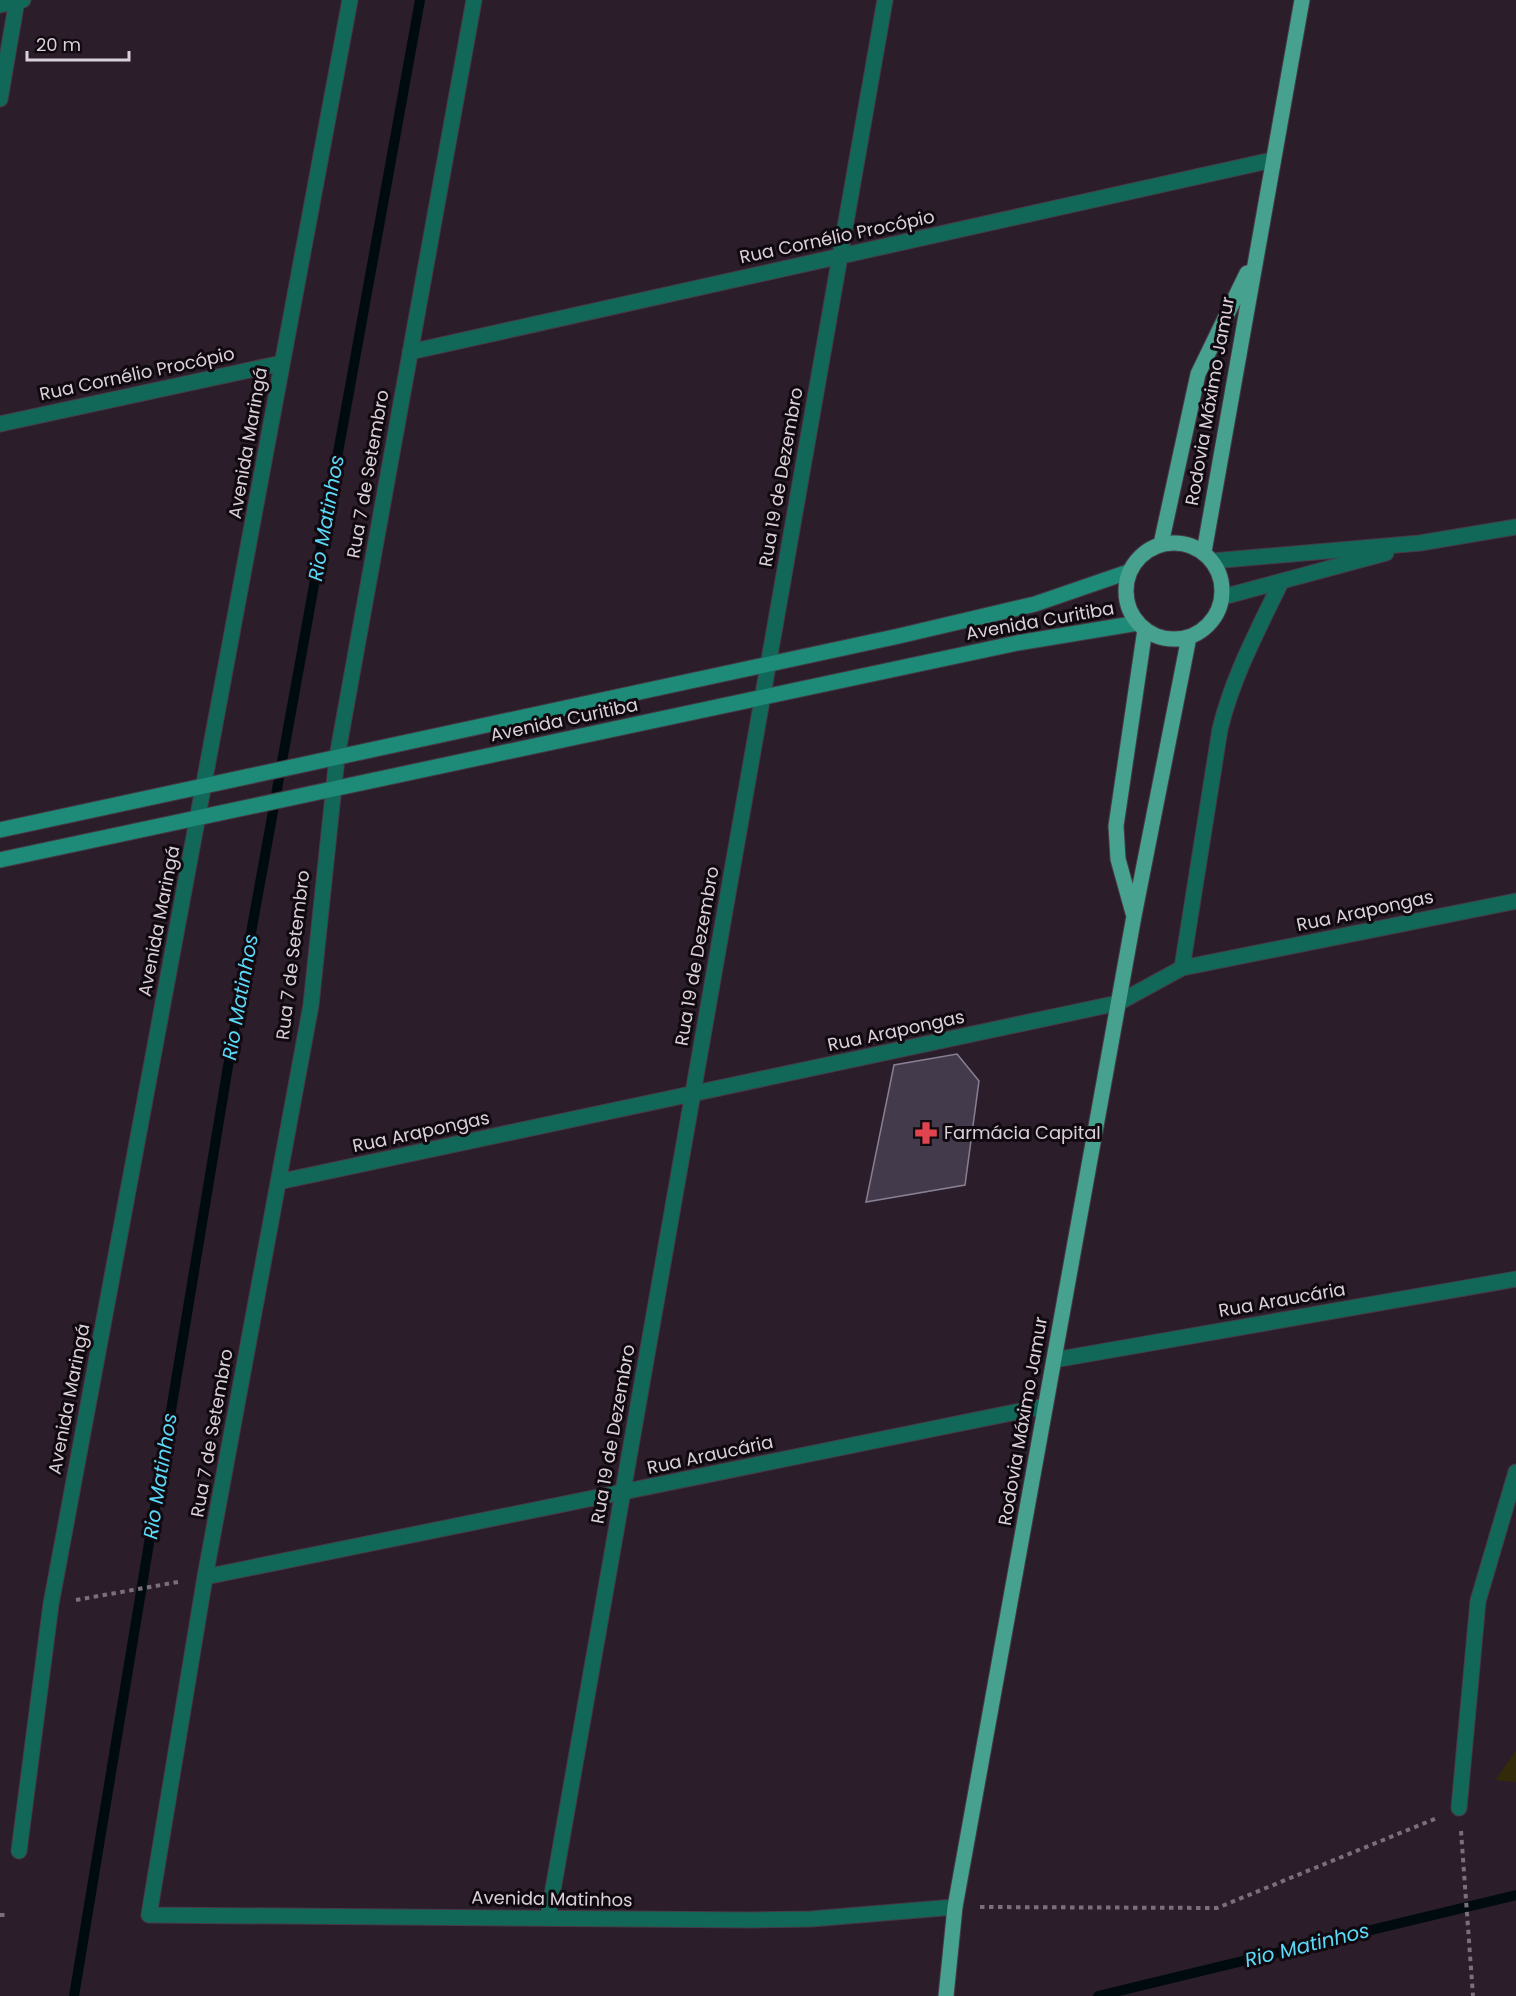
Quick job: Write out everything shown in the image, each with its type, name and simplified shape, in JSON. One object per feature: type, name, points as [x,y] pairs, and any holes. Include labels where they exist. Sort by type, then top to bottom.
[{"type":"main road","name":"Rodovia Máximo Jamur","points":[[1208,556],[1254,257],[1302,0]]},
{"type":"main road","name":"Rodovia Máximo Jamur","points":[[1161,544],[1198,374],[1254,257]]},
{"type":"main road","points":[[1176,542],[1191,545],[1208,556],[1219,572],[1223,597],[1212,622],[1189,637],[1166,638],[1141,626],[1127,603],[1128,572],[1146,551],[1161,544],[1176,542]]},
{"type":"main road","name":"Avenida Curitiba","points":[[0,830],[1035,604],[1128,572]]},
{"type":"main road","name":"Rodovia Máximo Jamur","points":[[1134,916],[1118,859],[1116,826],[1141,626]]},
{"type":"main road","name":"Avenida Curitiba","points":[[0,860],[1027,641],[1141,626]]},
{"type":"main road","name":"Rodovia Máximo Jamur","points":[[946,1996],[950,1933],[1134,916],[1189,637]]},
{"type":"street","points":[[0,5],[19,0],[0,99]]},
{"type":"street","name":"Avenida Maringá","points":[[19,1851],[51,1604],[350,0]]},
{"type":"street","name":"Rua 7 de Setembro","points":[[149,1915],[205,1577],[310,1005],[331,790],[474,0]]},
{"type":"street","name":"Rua 19 de Dezembro","points":[[548,1918],[885,0]]},
{"type":"street","name":"Rua Cornélio Procópio","points":[[410,351],[1272,160]]},
{"type":"street","name":"Rua Cornélio Procópio","points":[[0,424],[282,363]]},
{"type":"street","points":[[1208,556],[1420,543],[1516,527]]},
{"type":"street","points":[[1223,597],[1420,543]]},
{"type":"street","points":[[1182,968],[1224,711],[1235,676],[1281,582]]},
{"type":"street","name":"Rua Arapongas","points":[[278,1182],[1118,1003],[1182,968],[1516,901]]},
{"type":"street","name":"Rua Araucária","points":[[1054,1360],[1516,1279]]},
{"type":"street","name":"Rua Araucária","points":[[205,1577],[1046,1406]]},
{"type":"street","points":[[1459,1808],[1478,1601],[1516,1472]]},
{"type":"street","name":"Avenida Matinhos","points":[[149,1915],[811,1919],[955,1907]]},
{"type":"path","points":[[51,1604],[205,1577]]},
{"type":"path","points":[[955,1907],[1217,1908],[1459,1808],[1473,1996]]},
{"type":"path","points":[[0,1915],[8,1915]]},
{"type":"sand","points":[[1516,1751],[1516,1782],[1495,1780]]},
{"type":"building","name":"Farmácia Capital","points":[[957,1054],[979,1081],[965,1185],[866,1202],[894,1065]]},
{"type":"waterway","name":"Rio Matinhos","points":[[74,1996],[241,988],[420,0]]},
{"type":"waterway","name":"Rio Matinhos","points":[[1098,1996],[1516,1895]]},
{"type":"place","name":"Farmácia Capital","points":[[926,1133]]}]
